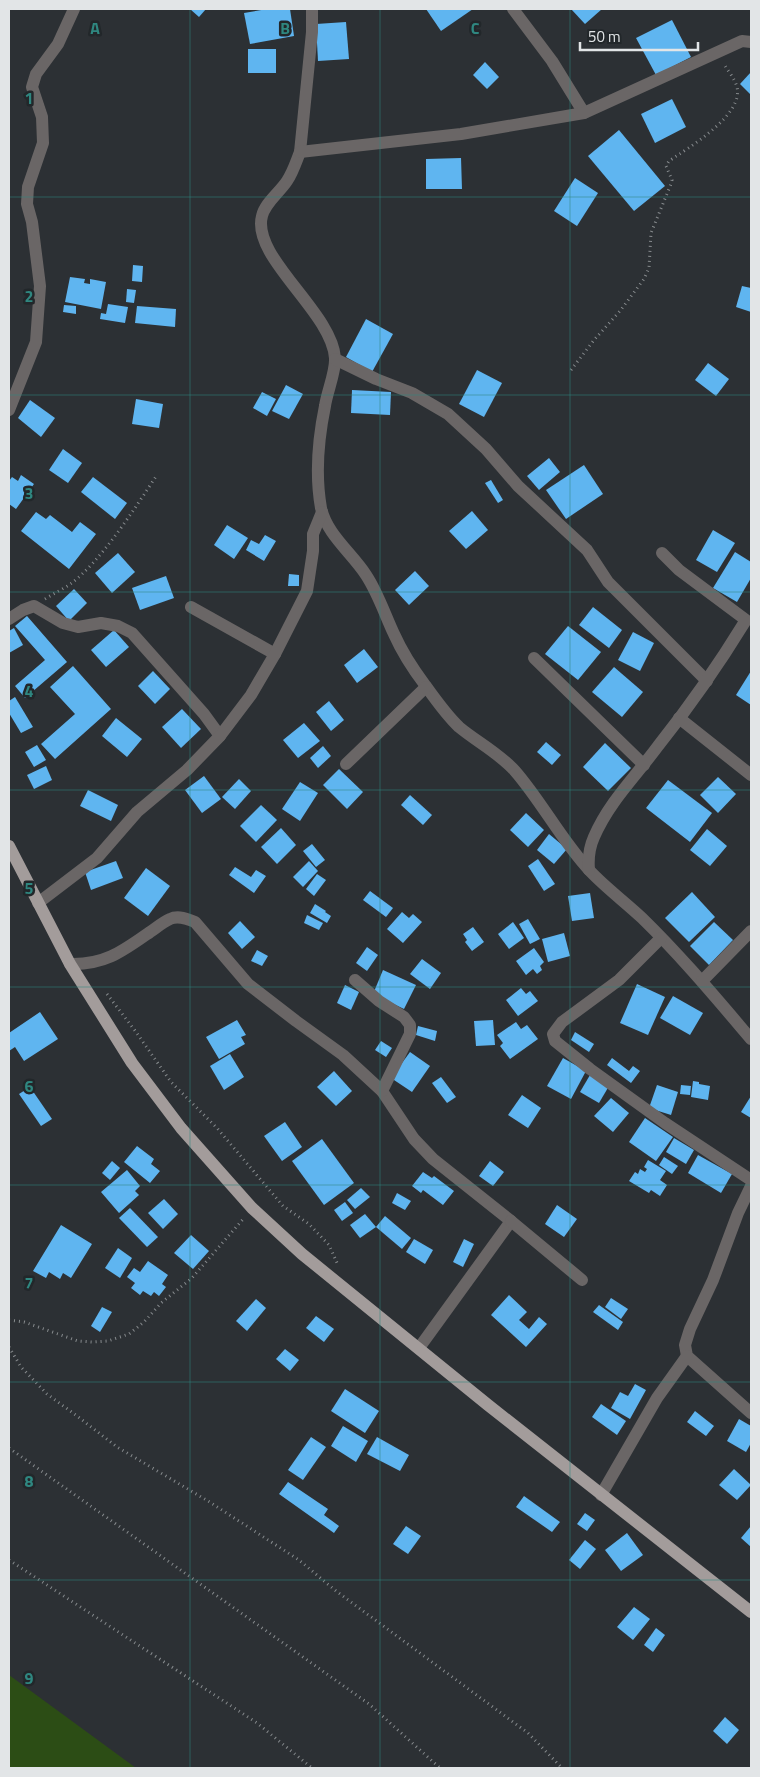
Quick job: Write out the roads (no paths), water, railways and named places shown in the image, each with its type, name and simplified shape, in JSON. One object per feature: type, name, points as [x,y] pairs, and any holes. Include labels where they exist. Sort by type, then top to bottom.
[{"type":"main road","points":[[9,846],[70,964],[132,1063],[181,1128],[252,1208],[302,1254],[601,1495],[751,1612]]},
{"type":"street","points":[[9,410],[36,342],[40,286],[32,222],[27,204],[28,187],[43,143],[42,117],[32,87],[36,74],[58,44],[74,9]]},
{"type":"street","points":[[312,9],[312,32],[300,152],[294,170],[262,215],[261,229],[269,250],[283,273],[320,320],[330,340],[335,359],[317,455],[322,512],[330,530],[367,576],[395,637],[426,687],[458,726],[513,769],[589,870],[661,938],[702,981],[751,1039]]},
{"type":"street","points":[[513,9],[552,62],[584,113]]},
{"type":"street","points":[[300,152],[461,134],[584,113],[742,41],[751,42]]},
{"type":"street","points":[[335,359],[376,379],[412,393],[448,414],[486,449],[518,486],[587,550],[608,582],[707,681]]},
{"type":"street","points":[[38,903],[97,858],[137,812],[187,770],[220,736],[251,695],[275,654],[307,591],[313,550],[313,534],[322,512]]},
{"type":"street","points":[[589,870],[588,853],[593,838],[607,811],[707,681],[748,618],[679,570],[662,553]]},
{"type":"street","points":[[9,619],[23,610],[34,606],[70,625],[78,627],[101,623],[118,626],[132,633],[204,714],[220,736]]},
{"type":"street","points":[[191,607],[275,654]]},
{"type":"street","points":[[534,658],[644,765]]},
{"type":"street","points":[[346,764],[426,687]]},
{"type":"street","points":[[679,718],[751,775]]},
{"type":"street","points":[[70,964],[100,962],[115,956],[171,918],[184,918],[195,922],[248,984],[343,1055],[382,1091],[414,1139],[433,1159],[582,1280]]},
{"type":"street","points":[[702,981],[751,931]]},
{"type":"street","points":[[661,938],[619,980],[562,1022],[553,1034],[555,1040],[590,1069],[665,1123],[751,1180]]},
{"type":"street","points":[[355,980],[404,1017],[410,1025],[410,1034],[382,1091]]},
{"type":"street","points":[[751,1186],[738,1213],[713,1280],[690,1329],[685,1345],[687,1356],[751,1413]]},
{"type":"street","points":[[419,1348],[510,1221]]},
{"type":"street","points":[[601,1495],[657,1398],[687,1356]]}]
